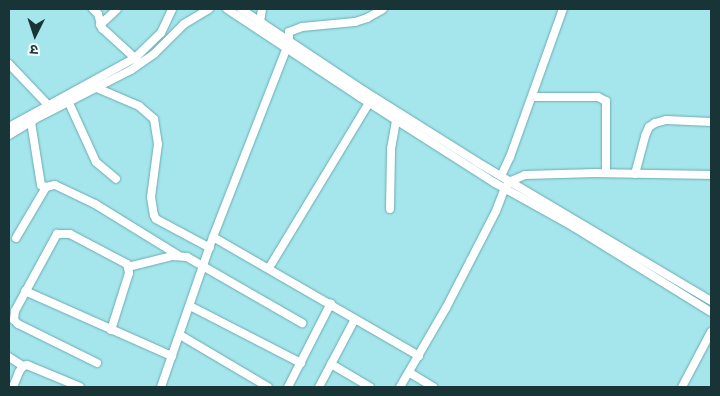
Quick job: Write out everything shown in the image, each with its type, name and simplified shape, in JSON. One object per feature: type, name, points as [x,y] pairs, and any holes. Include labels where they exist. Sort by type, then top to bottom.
[{"type":"street","points":[[93,9],[98,14],[100,25],[138,61]]},
{"type":"street","points":[[100,25],[116,9]]},
{"type":"street","points":[[9,135],[97,88],[138,61],[161,33],[172,9]]},
{"type":"street","points":[[9,127],[48,105],[154,54],[184,24],[209,9]]},
{"type":"street","points":[[227,9],[711,302]]},
{"type":"street","points":[[241,9],[369,104],[711,312]]},
{"type":"street","points":[[260,22],[262,9]]},
{"type":"street","points":[[161,387],[203,266],[287,45],[289,32],[296,28],[355,22],[383,9]]},
{"type":"street","points":[[501,176],[532,97],[563,9]]},
{"type":"street","points":[[9,64],[48,105]]},
{"type":"street","points":[[97,88],[138,106],[154,119],[158,144],[151,197],[154,215],[156,219],[210,248]]},
{"type":"street","points":[[532,97],[598,97],[606,101],[606,173]]},
{"type":"street","points":[[69,103],[96,162],[116,179]]},
{"type":"street","points":[[269,268],[369,104]]},
{"type":"street","points":[[390,209],[391,150],[396,120]]},
{"type":"street","points":[[635,174],[649,127],[666,120],[711,122]]},
{"type":"street","points":[[31,122],[40,181],[46,187]]},
{"type":"street","points":[[400,387],[410,373],[492,218],[505,188],[511,181],[525,175],[606,173],[711,175]]},
{"type":"street","points":[[16,238],[46,187],[55,185],[95,204],[178,255],[203,266],[302,323]]},
{"type":"street","points":[[97,363],[18,324],[13,315],[53,238],[63,232],[125,262],[128,267],[129,273],[111,330]]},
{"type":"street","points":[[214,237],[331,303],[419,356]]},
{"type":"street","points":[[128,267],[178,255]]},
{"type":"street","points":[[25,291],[172,356]]},
{"type":"street","points":[[288,387],[331,303]]},
{"type":"street","points":[[190,306],[301,363]]},
{"type":"street","points":[[319,387],[355,319]]},
{"type":"street","points":[[682,387],[711,332]]},
{"type":"street","points":[[180,335],[268,387]]},
{"type":"street","points":[[9,357],[23,366],[34,366],[80,387]]},
{"type":"street","points":[[331,364],[370,387]]},
{"type":"street","points":[[13,387],[23,366]]},
{"type":"street","points":[[410,373],[432,387]]}]
